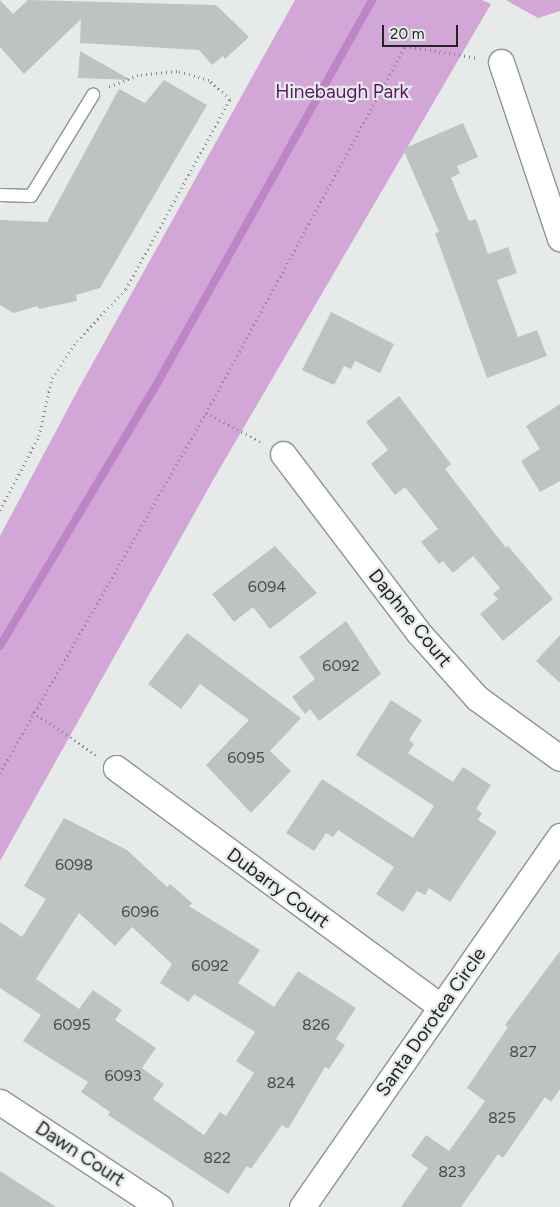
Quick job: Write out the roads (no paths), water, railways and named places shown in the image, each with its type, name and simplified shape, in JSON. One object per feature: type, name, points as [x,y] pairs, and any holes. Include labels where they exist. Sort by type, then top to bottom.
[{"type":"street","points":[[501,62],[560,238]]},
{"type":"street","name":"Daphne Court","points":[[283,454],[418,632],[477,698],[560,758]]},
{"type":"street","name":"Dubarry Court","points":[[116,768],[441,1007]]},
{"type":"street","name":"Santa Dorotea Circle","points":[[302,1207],[560,836]]},
{"type":"street","name":"Dawn Court","points":[[0,1102],[160,1207]]},
{"type":"lane","points":[[0,195],[31,196],[93,95]]},
{"type":"waterway","points":[[0,646],[154,389],[372,0]]},
{"type":"park label","name":"Hinebaugh Park","points":[[342,92]]}]
